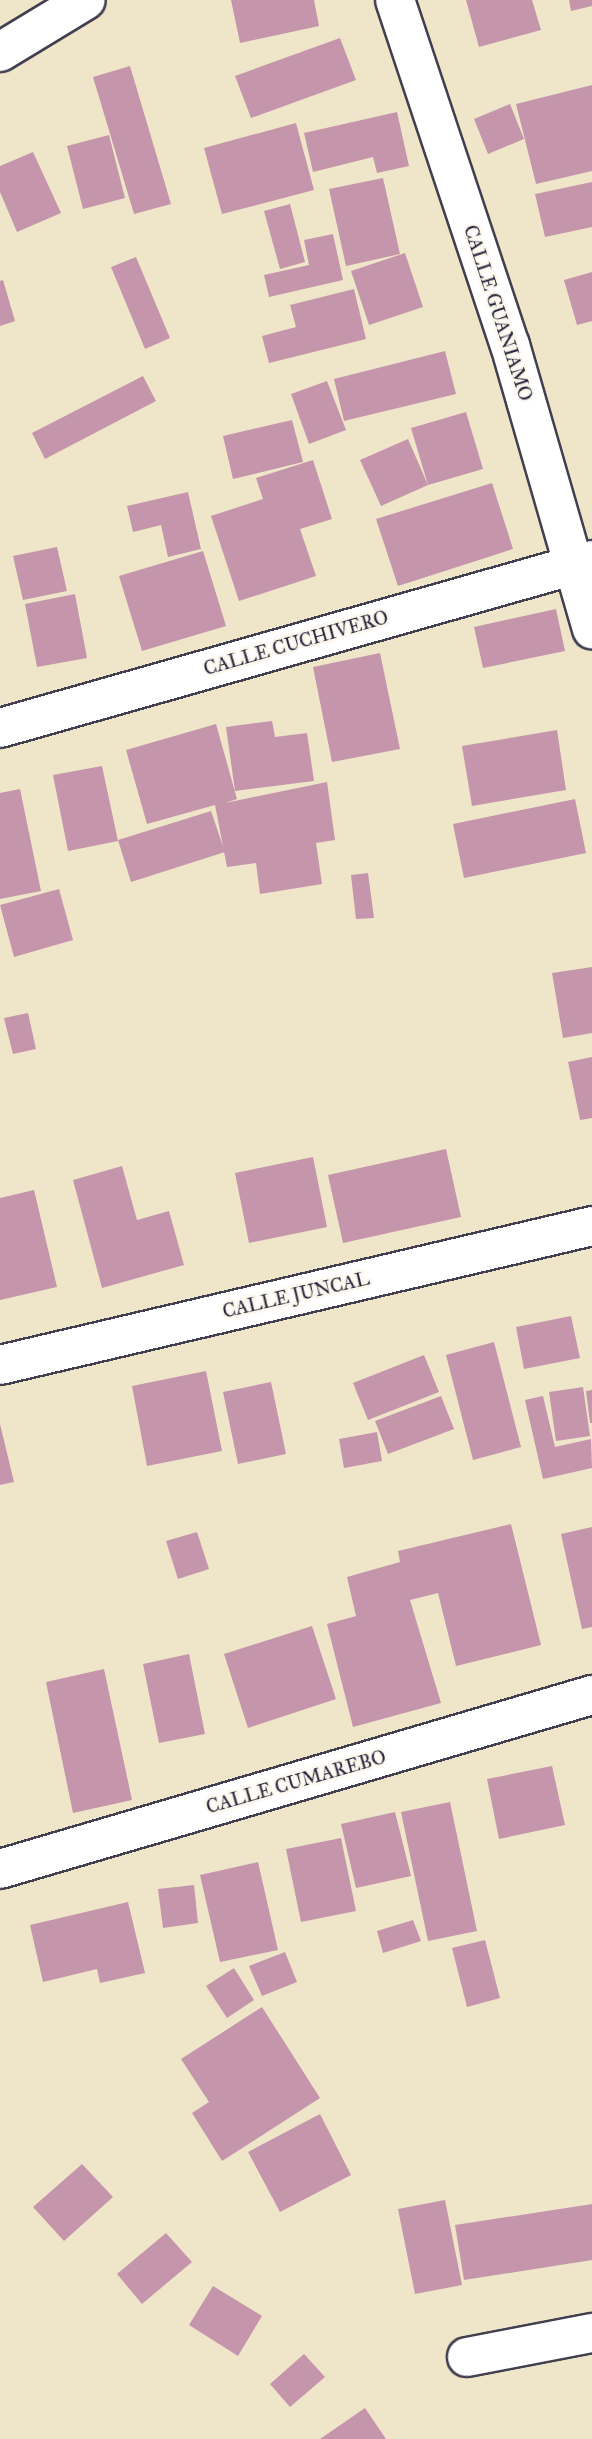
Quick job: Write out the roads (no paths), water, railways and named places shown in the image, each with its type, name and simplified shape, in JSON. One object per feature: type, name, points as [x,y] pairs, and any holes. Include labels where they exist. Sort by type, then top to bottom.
[{"type":"street","points":[[0,52],[86,0]]},
{"type":"street","name":"CALLE GUANIAMO","points":[[396,0],[584,561],[592,629]]},
{"type":"street","name":"CALLE CUCHIVERO","points":[[0,728],[584,561]]},
{"type":"street","name":"CALLE JUNCAL","points":[[0,1365],[592,1226]]},
{"type":"street","name":"CALLE CUMAREBO","points":[[0,1869],[592,1695]]},
{"type":"street","points":[[467,2357],[592,2333]]}]
